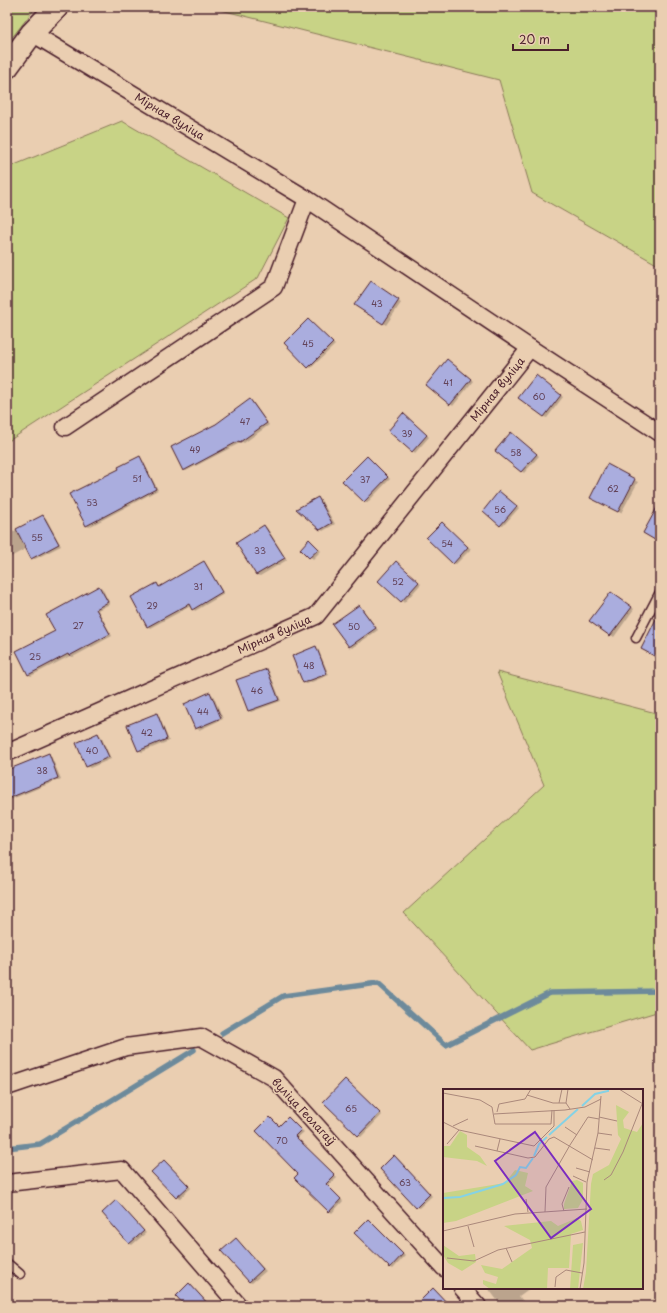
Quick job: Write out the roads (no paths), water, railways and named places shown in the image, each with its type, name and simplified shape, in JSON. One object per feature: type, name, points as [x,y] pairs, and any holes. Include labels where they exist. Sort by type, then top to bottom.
[{"type":"main road","points":[[7,67],[32,33],[57,7]]},
{"type":"street","name":"Мірная вуліца","points":[[32,33],[307,199],[660,433]]},
{"type":"street","points":[[64,427],[274,287],[307,199]]},
{"type":"street","name":"Мірная вуліца","points":[[7,753],[316,616],[530,348]]},
{"type":"street","name":"вуліца Геолагаў","points":[[7,1087],[126,1047],[201,1037],[274,1078],[443,1267]]},
{"type":"street","points":[[7,1183],[122,1170],[239,1306]]},
{"type":"street","points":[[463,1289],[478,1306]]},
{"type":"lane","points":[[636,638],[660,592]]},
{"type":"lane","points":[[7,1263],[20,1274]]},
{"type":"waterway","points":[[222,1033],[283,996],[378,983],[446,1045],[550,993],[660,991]]},
{"type":"waterway","points":[[7,1148],[40,1144],[194,1050]]}]
